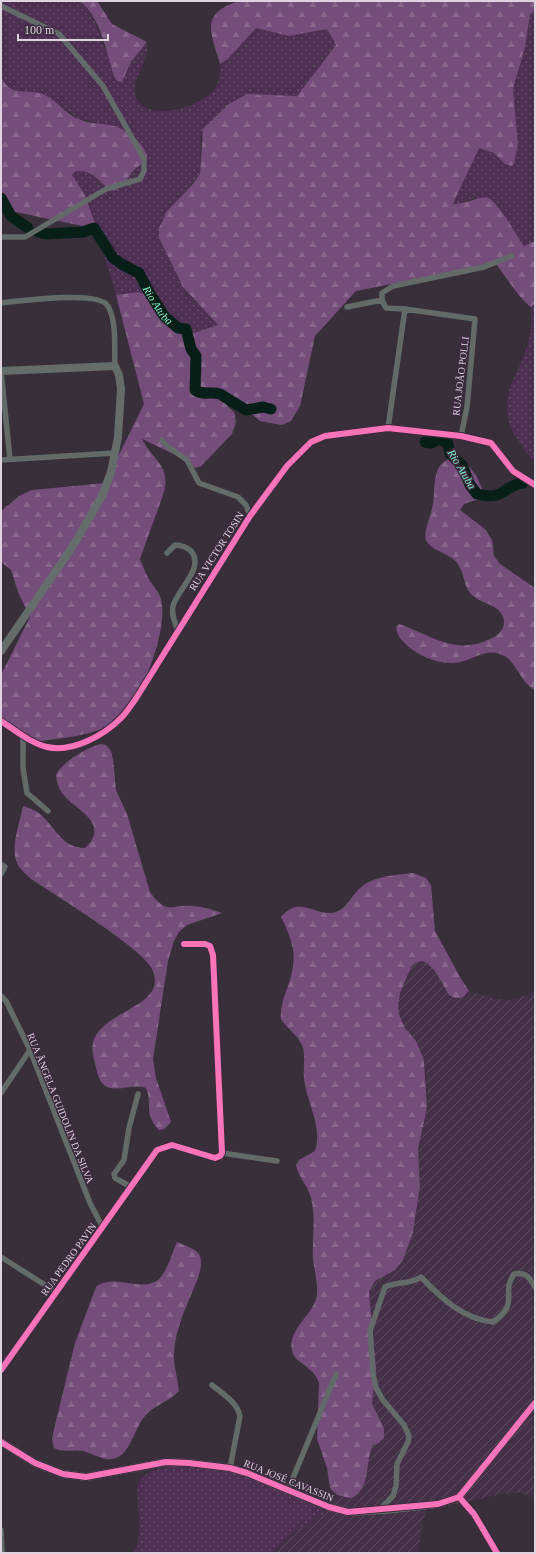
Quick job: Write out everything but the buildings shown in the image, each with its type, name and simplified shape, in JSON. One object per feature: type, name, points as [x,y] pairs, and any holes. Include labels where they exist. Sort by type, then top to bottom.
[{"type":"street","points":[[1,6],[59,34],[103,86],[144,159],[144,171],[140,179],[106,189],[25,237],[1,237]]},
{"type":"street","points":[[388,428],[405,309],[386,308],[382,300],[382,294],[393,286],[484,267],[511,256]]},
{"type":"street","points":[[1,303],[58,298],[96,298],[107,304],[112,315],[115,366],[119,375],[121,389],[120,416],[115,453],[111,472],[102,496],[73,546],[1,651]]},
{"type":"street","points":[[347,307],[382,300]]},
{"type":"street","name":"RUA JOÃO POLLI","points":[[405,309],[475,319],[467,407],[461,436]]},
{"type":"street","points":[[10,459],[1,371],[115,366]]},
{"type":"street","name":"RUA VICTOR TOSIN","points":[[1,721],[23,736],[47,747],[62,748],[78,744],[107,730],[122,717],[135,700],[250,516],[286,466],[307,444],[325,436],[388,428],[461,436],[491,443],[513,470],[535,485]]},
{"type":"street","points":[[162,440],[166,446],[187,460],[198,484],[238,497],[246,505],[250,516]]},
{"type":"street","points":[[1,460],[115,453]]},
{"type":"street","points":[[167,553],[175,545],[183,545],[191,551],[195,558],[195,566],[174,606],[173,618],[178,631]]},
{"type":"street","points":[[23,736],[23,768],[27,793],[48,811]]},
{"type":"street","points":[[1,874],[3,866]]},
{"type":"street","points":[[184,944],[205,944],[210,946],[213,955],[222,1153],[276,1161]]},
{"type":"street","name":"RUA ÂNGELA GUIDOLIN DA SILVA","points":[[1,996],[6,1001],[30,1050],[90,1202],[103,1228]]},
{"type":"street","points":[[1,1094],[30,1050]]},
{"type":"street","points":[[131,1187],[114,1178],[114,1174],[124,1160],[138,1094]]},
{"type":"street","name":"RUA PEDRO PAVIN","points":[[1,1370],[157,1150],[172,1145],[215,1158],[220,1156],[222,1153]]},
{"type":"street","points":[[1,1257],[56,1292]]},
{"type":"street","points":[[378,1510],[392,1496],[396,1486],[397,1464],[408,1442],[409,1436],[404,1425],[383,1400],[376,1388],[373,1373],[370,1331],[385,1287],[391,1284],[416,1281],[421,1277],[434,1291],[464,1314],[479,1320],[493,1322],[507,1309],[509,1302],[509,1281],[514,1274],[521,1273],[528,1275],[535,1287]]},
{"type":"street","points":[[288,1490],[336,1374]]},
{"type":"street","points":[[212,1385],[227,1397],[238,1409],[240,1416],[230,1468]]},
{"type":"street","points":[[497,1553],[474,1514],[459,1497],[535,1403]]},
{"type":"street","name":"RUA JOSÉ CAVASSIN","points":[[1,1442],[47,1469],[63,1474],[86,1477],[166,1462],[230,1468],[263,1478],[329,1507],[348,1512],[438,1504],[459,1497]]},
{"type":"street","points":[[1,1530],[2,1553]]},
{"type":"shaded area","points":[[1,1],[80,1],[93,17],[105,48],[122,82],[131,62],[147,42],[146,57],[137,79],[135,94],[138,101],[145,107],[166,111],[190,106],[209,95],[218,82],[220,64],[228,59],[256,28],[289,36],[327,29],[336,45],[297,97],[264,96],[256,94],[201,136],[200,174],[162,219],[159,228],[159,238],[183,287],[218,325],[193,333],[146,295],[125,293],[116,295],[89,205],[72,175],[76,171],[86,172],[98,178],[109,189],[121,187],[134,171],[146,160],[115,126],[79,119],[42,94],[10,89],[4,83],[1,76]]},
{"type":"shaded area","points":[[535,10],[535,241],[524,246],[502,214],[498,205],[475,198],[453,205],[479,147],[494,153],[505,164],[518,144],[513,89],[525,47],[530,15]]},
{"type":"shaded area","points":[[535,303],[535,461],[527,453],[516,437],[510,424],[507,412],[507,401],[529,339],[531,307]]},
{"type":"shaded area","points":[[422,961],[427,963],[435,971],[444,987],[467,995],[469,991],[496,999],[510,1000],[522,997],[535,991],[535,1055],[533,1063],[535,1078],[535,1497],[518,1493],[502,1494],[462,1503],[433,1506],[426,1512],[423,1521],[418,1553],[272,1553],[287,1537],[326,1512],[337,1495],[350,1498],[359,1493],[367,1473],[369,1452],[384,1428],[372,1404],[375,1378],[369,1292],[375,1281],[395,1270],[415,1223],[420,1187],[418,1149],[427,1108],[426,1070],[424,1059],[416,1041],[405,1028],[398,1008],[400,993],[405,978],[415,963]]},
{"type":"shaded area","points":[[174,1466],[226,1468],[283,1489],[326,1512],[287,1537],[272,1553],[132,1553],[136,1549],[139,1534],[138,1485],[149,1472]]},
{"type":"green space","points":[[80,1],[97,1],[112,24],[147,42],[131,62],[122,82],[117,81],[114,76],[98,26],[87,8]]},
{"type":"green space","points":[[239,1],[535,1],[535,10],[530,15],[525,47],[513,89],[518,144],[514,163],[512,166],[505,164],[494,153],[479,148],[453,204],[487,197],[497,205],[524,246],[535,241],[535,303],[531,307],[527,304],[495,263],[356,291],[315,336],[300,406],[291,421],[282,425],[260,421],[221,389],[227,406],[234,412],[236,422],[232,434],[201,466],[196,468],[189,465],[182,458],[142,439],[160,465],[165,477],[163,495],[140,559],[149,579],[161,599],[161,630],[150,667],[132,702],[122,715],[111,724],[93,732],[35,742],[1,719],[1,675],[30,617],[18,592],[11,570],[1,562],[1,511],[19,496],[32,490],[105,483],[144,404],[116,295],[139,292],[146,295],[193,333],[218,325],[183,287],[159,238],[159,228],[167,211],[192,185],[200,174],[203,129],[229,104],[247,94],[297,96],[336,45],[327,29],[289,36],[256,28],[228,59],[220,64],[212,33],[211,25],[213,18],[226,6]]},
{"type":"green space","points":[[1,76],[5,83],[13,90],[43,94],[76,118],[118,127],[139,142],[143,147],[147,156],[146,160],[135,169],[121,187],[114,191],[93,175],[83,171],[76,171],[72,175],[85,195],[97,229],[1,209]]},
{"type":"green space","points":[[452,458],[468,466],[472,470],[483,492],[479,499],[464,504],[460,510],[486,530],[492,540],[494,556],[500,564],[535,588],[535,687],[533,689],[524,680],[510,660],[500,654],[490,653],[454,663],[440,662],[426,658],[414,651],[397,633],[396,627],[399,624],[443,642],[454,645],[466,645],[477,644],[493,638],[499,633],[504,624],[501,613],[497,609],[469,592],[460,567],[457,563],[450,557],[432,547],[425,538],[425,533],[432,511],[436,473],[442,463]]},
{"type":"green space","points":[[100,744],[106,745],[111,751],[116,790],[127,814],[150,892],[161,904],[165,906],[194,906],[222,913],[187,925],[179,932],[174,941],[168,961],[153,1059],[156,1078],[171,1122],[164,1129],[159,1130],[151,1119],[149,1099],[146,1088],[136,1086],[117,1089],[105,1086],[98,1075],[92,1049],[98,1032],[108,1023],[143,1000],[151,992],[155,982],[152,969],[132,948],[116,936],[31,879],[19,867],[16,859],[16,836],[23,806],[40,814],[65,841],[71,845],[85,848],[92,839],[94,831],[93,824],[82,811],[62,793],[56,775],[69,760]]},
{"type":"green space","points":[[413,873],[426,878],[431,885],[435,931],[469,991],[461,998],[455,998],[449,995],[435,971],[427,963],[422,961],[415,963],[411,967],[400,993],[398,1008],[400,1017],[405,1028],[416,1041],[424,1060],[427,1108],[418,1149],[420,1187],[413,1232],[403,1260],[395,1270],[375,1281],[369,1292],[376,1368],[372,1404],[384,1428],[384,1438],[377,1444],[373,1445],[361,1490],[357,1495],[350,1498],[337,1495],[330,1488],[327,1468],[317,1439],[319,1383],[313,1372],[297,1359],[292,1351],[292,1343],[297,1328],[312,1309],[317,1294],[313,1258],[314,1220],[311,1198],[296,1165],[299,1160],[315,1151],[317,1133],[314,1115],[304,1079],[304,1057],[302,1045],[281,1019],[282,1006],[291,976],[294,958],[292,943],[281,917],[288,910],[295,907],[308,908],[329,913],[336,912],[343,908],[365,884],[392,875]]},
{"type":"green space","points":[[177,1242],[196,1251],[200,1256],[201,1261],[198,1276],[181,1319],[175,1344],[174,1360],[179,1391],[145,1416],[126,1450],[115,1459],[107,1459],[83,1451],[60,1450],[54,1448],[52,1439],[54,1429],[75,1343],[96,1287],[103,1283],[111,1282],[136,1284],[152,1283],[159,1279],[165,1271]]},
{"type":"waterway","name":"Rio Atuba","points":[[1,198],[11,216],[28,228]]},
{"type":"waterway","name":"Rio Atuba","points":[[38,232],[46,234],[83,232],[94,228],[113,258],[139,273],[164,316],[178,328],[186,329],[191,349],[196,356],[195,390],[201,393],[220,394],[246,410],[263,407],[271,409]]},
{"type":"waterway","name":"Rio Atuba","points":[[425,442],[431,443],[440,439],[448,444],[450,454],[462,465],[470,485],[477,494],[494,496],[516,484],[523,483]]},
{"type":"cycle path","points":[[1,721],[35,743],[47,747],[57,748],[77,745],[88,741],[115,724],[135,700],[250,516],[287,466],[311,442],[325,436],[388,428],[461,436],[491,443],[513,471],[535,485]]},
{"type":"cycle path","points":[[1,1370],[157,1150],[172,1145],[215,1158],[220,1156],[222,1153],[213,955],[210,946],[205,944],[184,944]]},
{"type":"cycle path","points":[[459,1497],[535,1403]]},
{"type":"cycle path","points":[[1,1442],[35,1463],[63,1474],[86,1477],[166,1462],[230,1468],[247,1473],[329,1507],[348,1512],[438,1504],[459,1497]]},
{"type":"cycle path","points":[[459,1497],[474,1514],[497,1553]]}]
